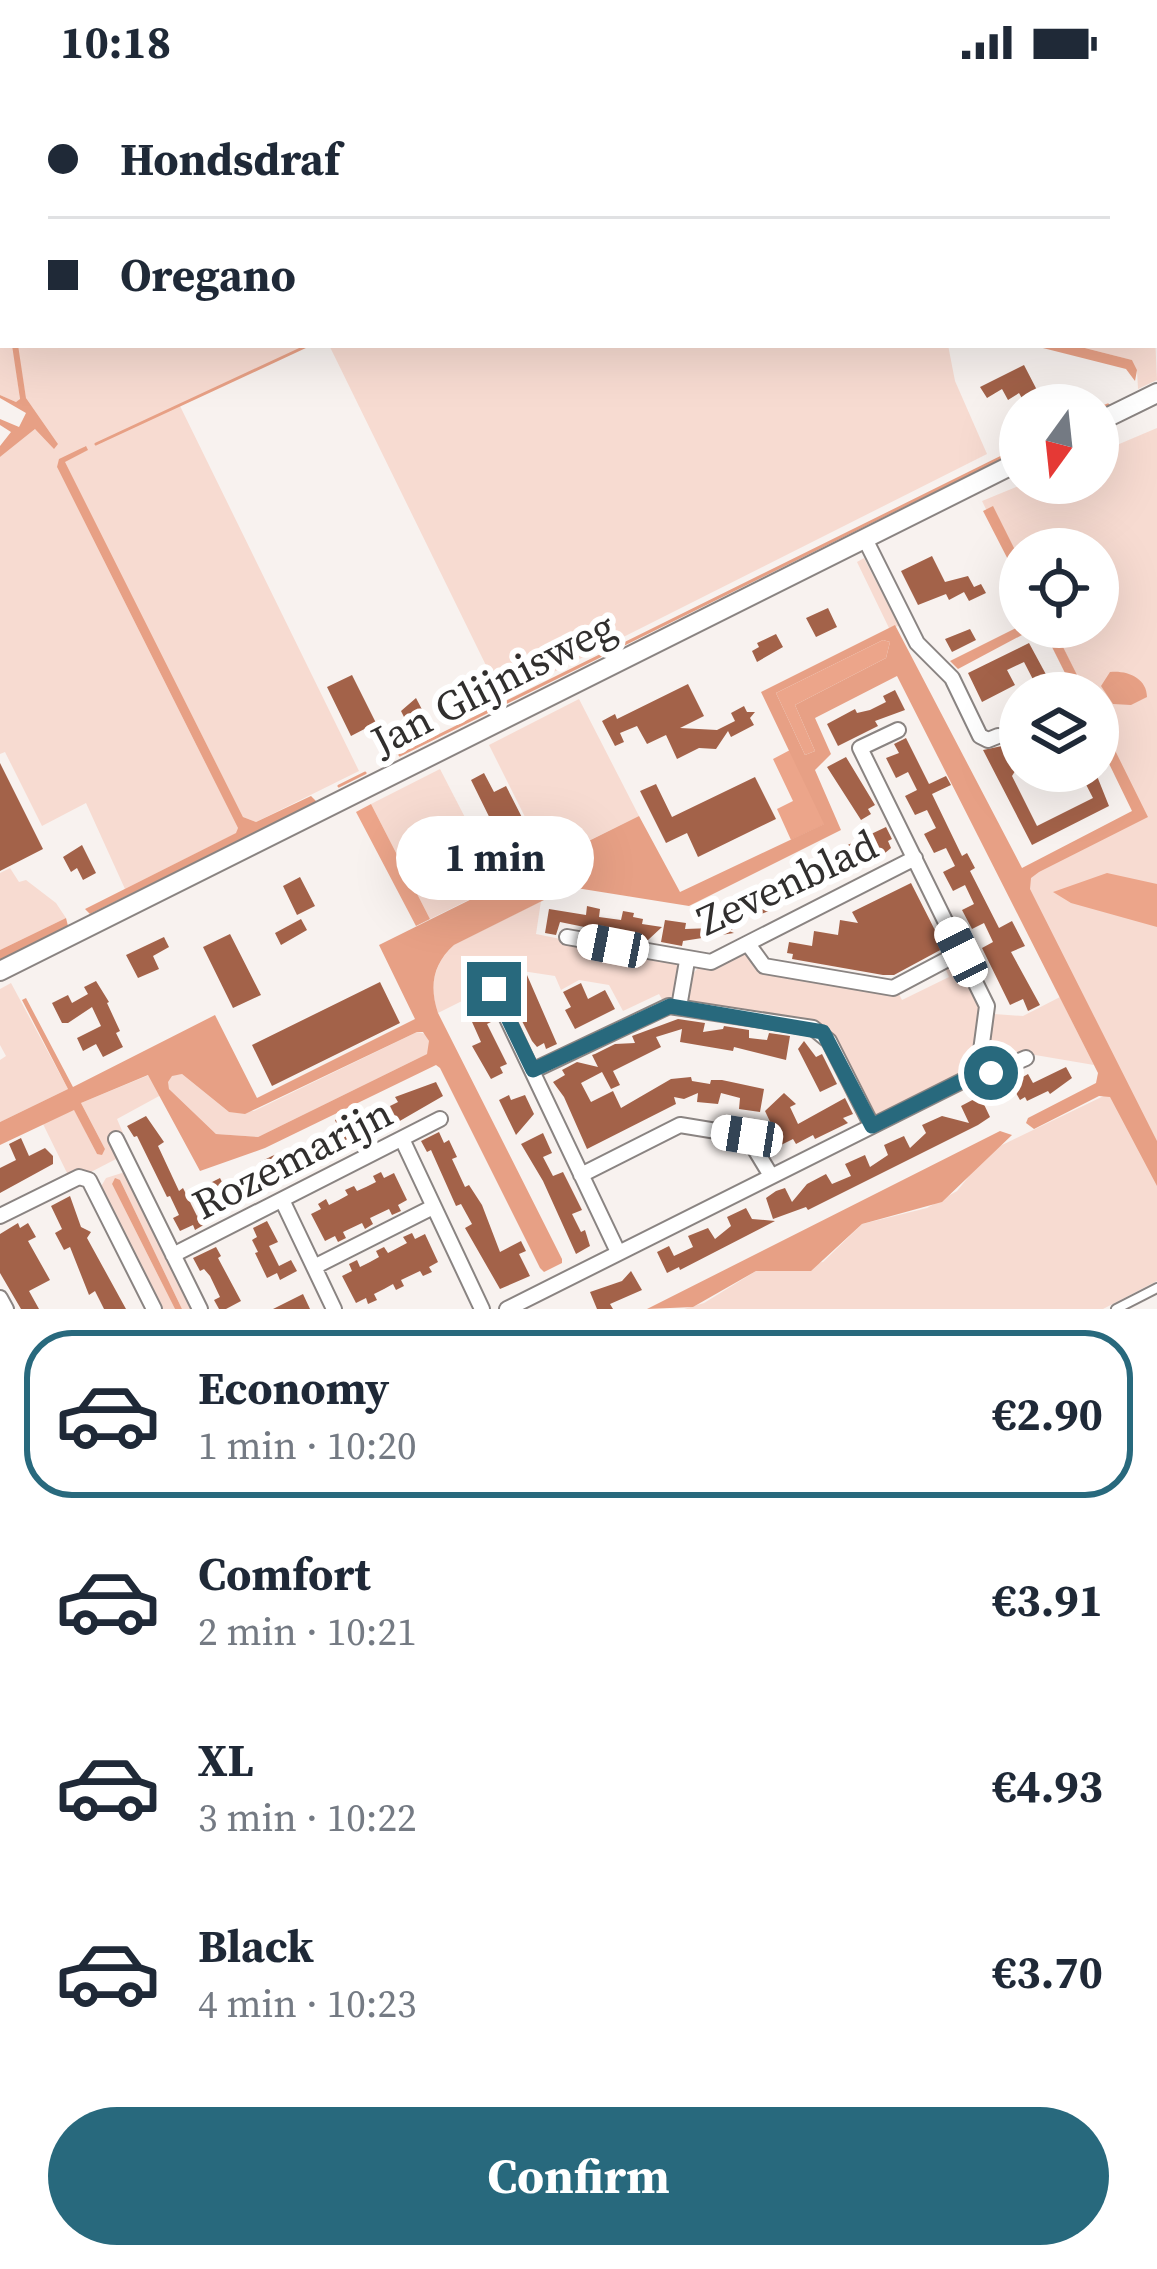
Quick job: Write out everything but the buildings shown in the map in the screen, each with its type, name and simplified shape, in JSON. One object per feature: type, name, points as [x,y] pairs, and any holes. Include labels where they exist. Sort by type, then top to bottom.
[{"type":"street","points":[[1119,412],[1157,393]]},
{"type":"street","name":"Jan Glijnisweg","points":[[0,970],[999,472]]},
{"type":"street","points":[[865,539],[917,643],[952,679],[982,738],[998,736]]},
{"type":"street","points":[[898,730],[860,748],[987,1006],[978,1073]]},
{"type":"street","name":"Zevenblad","points":[[567,937],[711,962],[915,858]]},
{"type":"street","points":[[748,944],[764,966],[893,988],[961,952]]},
{"type":"street","name":"Zevenblad","points":[[679,1006],[687,961]]},
{"type":"street","points":[[494,989],[618,1252]]},
{"type":"street","points":[[533,1070],[663,1007],[679,1006],[823,1032],[872,1126]]},
{"type":"street","points":[[507,1309],[978,1073],[991,1073],[1026,1058]]},
{"type":"street","name":"Rozemarijn","points":[[173,1255],[440,1120]]},
{"type":"street","points":[[581,1175],[680,1125],[747,1136],[770,1174]]},
{"type":"street","points":[[116,1139],[200,1309]]},
{"type":"street","points":[[402,1139],[482,1309]]},
{"type":"street","points":[[0,1216],[79,1177],[89,1180],[154,1309]]},
{"type":"street","points":[[283,1202],[334,1309]]},
{"type":"street","points":[[314,1267],[433,1207]]},
{"type":"street","points":[[0,1298],[6,1309]]},
{"type":"lane","points":[[1116,1309],[1157,1288]]},
{"type":"shaded area","points":[[0,348],[13,348],[20,400],[0,395]]},
{"type":"shaded area","points":[[12,348],[18,348],[26,398],[58,444],[54,449],[35,429],[0,457],[0,446],[11,432],[0,425],[0,419],[19,427],[26,413],[0,395],[16,402],[20,399]]},
{"type":"shaded area","points":[[18,348],[303,348],[180,406],[359,771],[256,822],[243,817],[64,462],[87,450],[85,446],[57,467],[238,828],[237,833],[125,889],[86,803],[42,826],[5,752],[0,754],[0,457],[35,429],[58,444],[26,398]]},
{"type":"shaded area","points":[[330,348],[949,348],[955,381],[987,454],[502,698]]},
{"type":"shaded area","points":[[1043,348],[1085,348],[1132,360],[1135,381],[1126,369]]},
{"type":"shaded area","points":[[1085,348],[1156,348],[1157,380],[1138,389],[1132,360]]},
{"type":"shaded area","points":[[1157,428],[1157,1281],[1103,1309],[684,1309],[704,1303],[756,1271],[823,1262],[862,1224],[927,1208],[957,1191],[1000,1146],[1114,1091],[1010,879],[1134,812],[1119,781],[1119,672],[1066,672],[1054,648],[1119,648],[1119,528],[999,528],[999,535],[982,501],[999,494],[999,504],[1119,504],[1119,444]]},
{"type":"shaded area","points":[[86,446],[88,450],[65,462],[243,817],[256,822],[311,796],[317,802],[90,914],[85,909],[238,828],[57,467],[59,459]]},
{"type":"shaded area","points":[[993,506],[1004,528],[999,528],[999,542],[983,511]]},
{"type":"shaded area","points":[[864,558],[899,626],[889,628],[857,562]]},
{"type":"shaded area","points":[[895,625],[1022,868],[1132,811],[1119,784],[1119,758],[1148,817],[1039,872],[1031,878],[1030,889],[1157,1141],[1157,1186],[1110,1097],[1099,1096],[1034,1129],[1026,1123],[1096,1083],[1098,1073],[897,676],[815,718],[831,754],[815,770],[841,830],[689,906],[570,887],[454,945],[441,960],[434,985],[438,1013],[562,1263],[544,1272],[540,1268],[436,1065],[265,1148],[200,1171],[148,1075],[81,1103],[105,1149],[102,1155],[97,1154],[74,1110],[0,1145],[0,1122],[68,1089],[22,1000],[26,998],[73,1087],[215,1015],[257,1098],[415,1019],[379,945],[639,816],[680,892],[824,824],[761,692]],"holes":[[[883,640],[890,642],[886,658],[795,705],[815,751],[805,755],[776,693]],[[423,1032],[429,1041],[427,1054],[258,1137],[216,1134],[169,1089],[172,1076],[182,1074],[229,1112],[245,1114]]]},
{"type":"shaded area","points":[[999,636],[999,647],[958,669],[950,661]]},
{"type":"shaded area","points":[[883,640],[890,642],[886,658],[795,705],[815,751],[805,755],[776,693]]},
{"type":"shaded area","points":[[1052,648],[1064,648],[1076,672],[1064,672]]},
{"type":"shaded area","points":[[1119,672],[1135,677],[1146,690],[1147,697],[1131,705],[1119,704]]},
{"type":"shaded area","points":[[579,699],[639,816],[430,919],[371,804],[440,769],[489,864],[536,839],[489,745]]},
{"type":"shaded area","points":[[790,750],[825,824],[791,840],[777,809],[793,801],[773,759]]},
{"type":"shaded area","points":[[371,804],[430,919],[416,926],[356,812]]},
{"type":"shaded area","points":[[10,868],[19,882],[26,880],[56,903],[66,918],[0,950],[0,873]]},
{"type":"shaded area","points":[[1107,873],[1157,884],[1157,927],[1071,903],[1053,892]]},
{"type":"shaded area","points":[[541,901],[536,934],[675,962],[680,971],[674,993],[663,1001],[659,994],[623,1011],[609,985],[579,980],[561,990],[555,976],[522,971],[438,1013],[435,976],[447,952]]},
{"type":"shaded area","points":[[66,918],[68,926],[0,960],[0,950]]},
{"type":"shaded area","points":[[741,954],[749,955],[762,973],[898,992],[902,1000],[949,977],[945,968],[959,961],[982,1007],[970,1071],[881,1118],[873,1115],[828,1029],[816,1023],[684,1002],[688,979],[698,968],[710,969]]},
{"type":"shaded area","points":[[11,983],[68,1089],[0,1122],[0,1060],[6,1056],[0,1045],[0,989]]},
{"type":"shaded area","points":[[1060,997],[1094,1065],[1012,1051],[1010,1059],[987,1064],[994,1014],[1023,1016]]},
{"type":"shaded area","points":[[417,1032],[426,1034],[431,1046],[427,1054],[258,1137],[216,1134],[167,1082],[172,1075],[182,1074],[229,1112],[254,1111]]},
{"type":"shaded area","points":[[149,1075],[161,1095],[117,1119],[123,1133],[109,1141],[118,1158],[69,1177],[43,1124],[74,1109],[97,1154],[105,1149],[81,1103]]},
{"type":"shaded area","points":[[1000,1131],[1012,1135],[942,1202],[862,1224],[811,1271],[756,1271],[693,1307],[647,1309]]},
{"type":"shaded area","points":[[125,1172],[194,1309],[182,1309],[120,1180],[112,1184],[175,1309],[159,1309],[99,1190],[106,1178]]},
{"type":"shaded area","points":[[115,1178],[182,1309],[175,1309],[112,1184]]},
{"type":"waterway","points":[[96,444],[303,348]]},
{"type":"waterway","points":[[400,755],[999,458]]},
{"type":"waterway","points":[[339,786],[365,773]]},
{"type":"route","points":[[494,989],[533,1070],[670,1006],[823,1032],[872,1126],[978,1073],[991,1073]]}]
